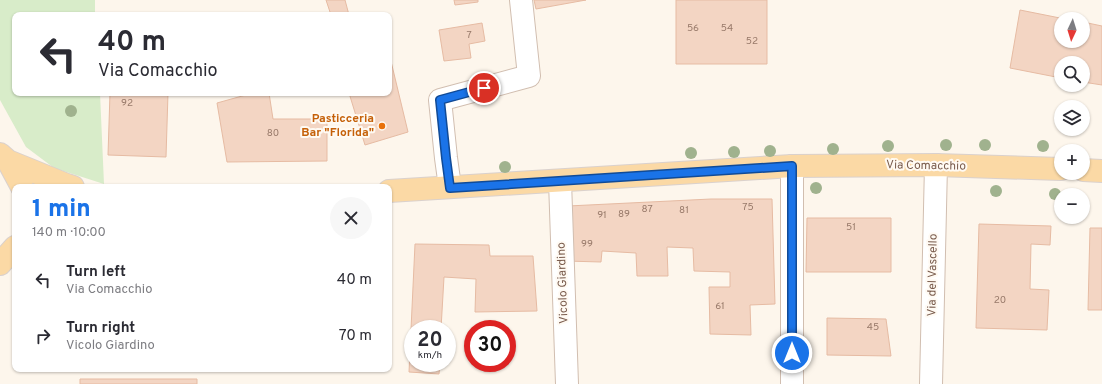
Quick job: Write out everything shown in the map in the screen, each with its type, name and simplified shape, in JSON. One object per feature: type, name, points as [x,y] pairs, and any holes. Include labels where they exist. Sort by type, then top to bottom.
[{"type":"main road","points":[[4,158],[20,184]]},
{"type":"main road","points":[[4,158],[65,184]]},
{"type":"main road","name":"Via Comacchio","points":[[392,191],[792,166],[936,166],[1054,169]]},
{"type":"main road","points":[[1090,170],[1102,170]]},
{"type":"main road","points":[[0,264],[12,250]]},
{"type":"street","points":[[450,188],[440,100],[529,76],[521,0]]},
{"type":"street","points":[[792,166],[792,384]]},
{"type":"street","name":"Via del Vascello","points":[[931,384],[936,166]]},
{"type":"street","name":"Vicolo Giardino","points":[[560,181],[567,384]]},
{"type":"green space","points":[[0,0],[95,0],[95,12],[12,12],[12,96],[100,96],[104,184],[54,168],[26,147],[0,100]]},
{"type":"building","points":[[326,0],[345,0],[348,12],[330,12]]},
{"type":"building","points":[[454,0],[478,0],[478,2],[455,5]]},
{"type":"building","points":[[534,0],[586,0],[536,9]]},
{"type":"building","points":[[676,0],[767,0],[767,64],[676,64]]},
{"type":"building","points":[[1020,10],[1054,17],[1054,48],[1090,48],[1090,23],[1102,26],[1102,85],[1090,83],[1090,56],[1054,56],[1054,77],[1010,68]]},
{"type":"building","points":[[482,23],[485,41],[469,44],[471,58],[444,61],[439,30]]},
{"type":"building","points":[[392,65],[408,132],[365,145],[350,96],[392,96]]},
{"type":"building","points":[[110,96],[168,96],[166,157],[108,155]]},
{"type":"building","points":[[242,96],[269,96],[273,119],[327,119],[327,161],[227,162],[217,103]]},
{"type":"building","points":[[711,199],[772,199],[775,304],[750,305],[751,335],[710,334],[709,287],[730,287],[730,272],[694,271],[693,248],[667,247],[668,276],[637,276],[636,253],[602,251],[601,262],[566,261],[568,206]]},
{"type":"building","points":[[807,218],[891,218],[891,272],[806,272]]},
{"type":"building","points":[[979,224],[1051,226],[1050,245],[1031,244],[1030,289],[1049,290],[1047,330],[976,328]]},
{"type":"building","points":[[1090,228],[1102,228],[1102,310],[1088,310]]},
{"type":"building","points":[[415,244],[489,245],[490,256],[533,256],[537,311],[475,312],[476,279],[444,277],[442,320],[411,320]]},
{"type":"building","points":[[827,318],[886,319],[891,356],[827,355]]},
{"type":"building","points":[[409,372],[439,372],[439,374]]},
{"type":"building","points":[[80,379],[197,379],[197,384],[80,384]]},
{"type":"place","name":"Pasticceria Bar \"Florida\"","points":[[382,126]]},
{"type":"route","points":[[484,88],[440,100],[450,188],[792,166],[792,353]]}]
